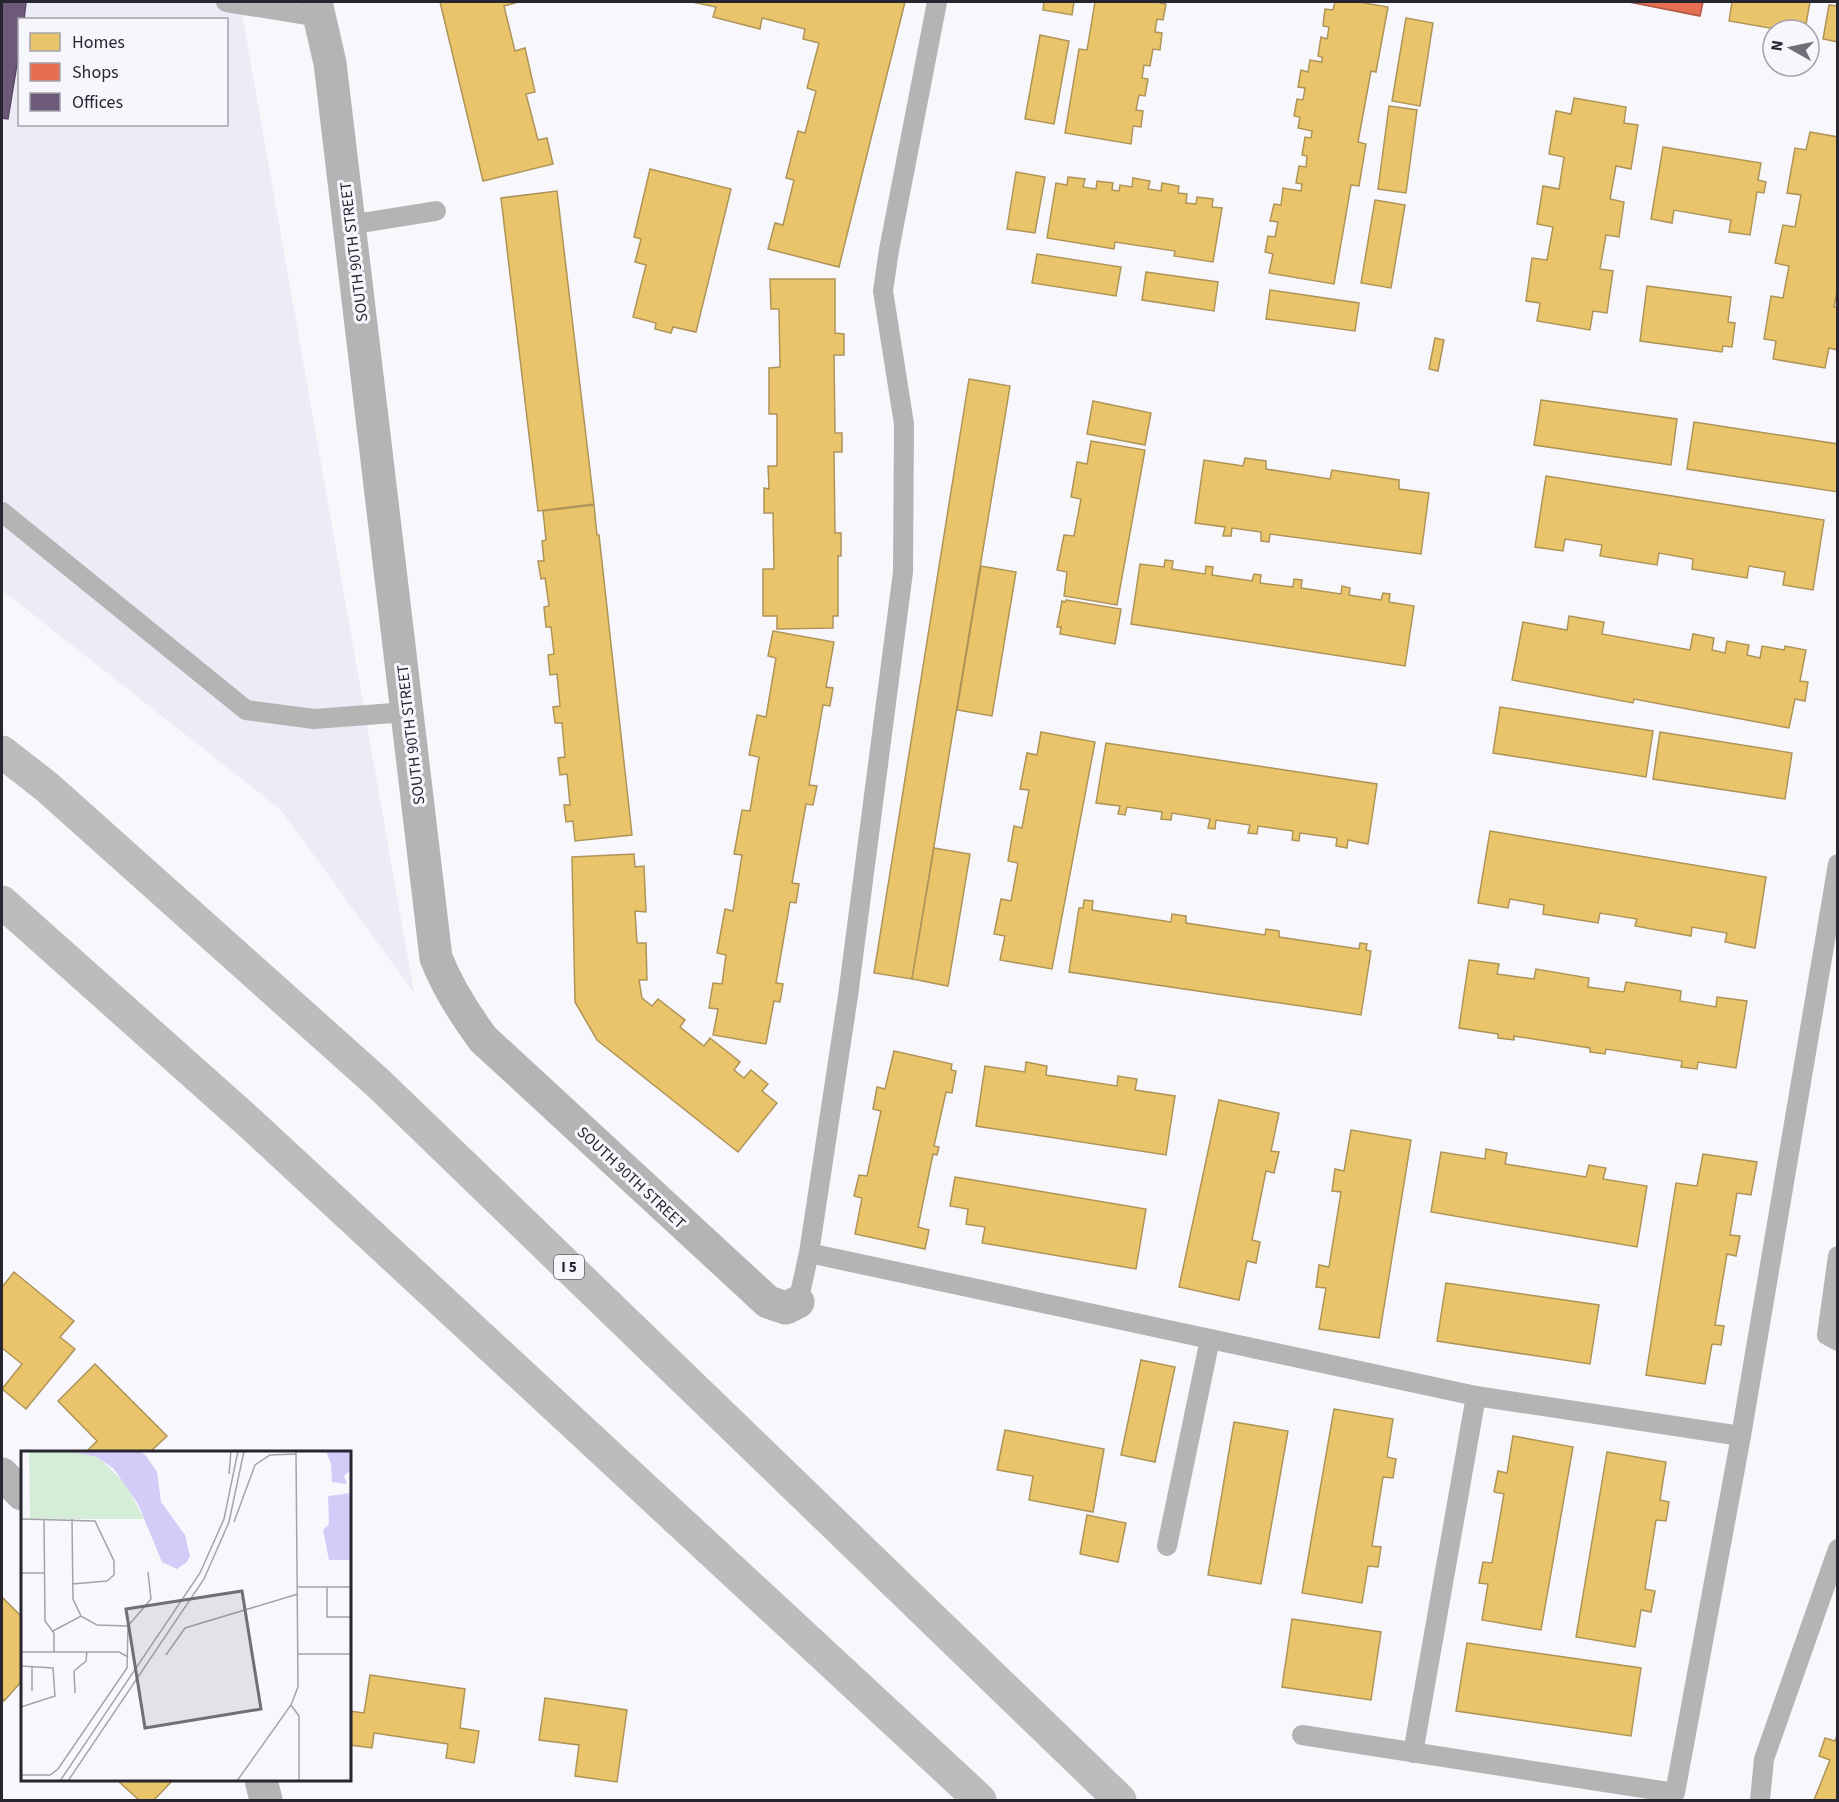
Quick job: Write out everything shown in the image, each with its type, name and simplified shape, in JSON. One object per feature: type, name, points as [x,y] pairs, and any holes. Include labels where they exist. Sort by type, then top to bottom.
[{"type":"highway","name":"I 5","points":[[2,752],[47,787],[378,1083],[1120,1800]]},
{"type":"highway","points":[[2,902],[251,1124],[980,1800]]},
{"type":"street","name":"SOUTH 90TH STREET","points":[[318,9],[330,63],[436,958],[445,981],[483,1039],[768,1302],[786,1308],[798,1302]]},
{"type":"street","points":[[2,1474],[21,1493]]},
{"type":"street","points":[[261,1781],[266,1800]]},
{"type":"lane","points":[[226,2],[318,9]]},
{"type":"lane","points":[[798,1302],[809,1253],[848,996],[903,572],[904,424],[883,291],[937,2]]},
{"type":"lane","points":[[349,225],[436,211]]},
{"type":"lane","points":[[2,512],[246,710],[314,719],[407,712]]},
{"type":"lane","points":[[1302,1736],[1675,1793],[1741,1436],[1838,864]]},
{"type":"lane","points":[[809,1253],[1476,1396],[1741,1436]]},
{"type":"lane","points":[[1838,1256],[1827,1335],[1838,1341]]},
{"type":"lane","points":[[1167,1546],[1210,1339]]},
{"type":"lane","points":[[1413,1753],[1476,1396]]},
{"type":"lane","points":[[1760,1800],[1764,1759],[1838,1550]]},
{"type":"shaded area","points":[[2,2],[240,2],[414,993],[281,810],[2,590]]},
{"type":"building: Homes","points":[[440,2],[515,3],[504,6],[515,51],[525,48],[535,92],[526,94],[538,140],[547,138],[553,164],[483,181]]},
{"type":"building: Homes","points":[[692,2],[905,2],[839,267],[768,249],[775,223],[783,225],[794,180],[786,178],[798,131],[805,133],[816,91],[807,88],[819,43],[803,39],[805,29],[762,18],[760,29],[713,17],[716,7]]},
{"type":"building: Homes","points":[[1044,2],[1074,2],[1072,15],[1043,10]]},
{"type":"building: Homes","points":[[1095,2],[1160,2],[1166,4],[1163,20],[1157,19],[1155,32],[1162,33],[1160,50],[1153,49],[1150,66],[1144,65],[1142,78],[1148,79],[1145,96],[1139,95],[1136,110],[1143,111],[1141,127],[1133,126],[1131,144],[1065,133],[1079,49],[1087,50]]},
{"type":"building: Homes","points":[[1335,2],[1359,2],[1388,7],[1376,72],[1371,71],[1358,142],[1366,144],[1359,186],[1351,185],[1334,284],[1269,273],[1273,254],[1265,252],[1268,236],[1275,237],[1278,222],[1270,221],[1274,204],[1281,205],[1283,188],[1301,191],[1302,184],[1296,183],[1299,166],[1306,167],[1307,156],[1302,155],[1305,137],[1311,138],[1312,131],[1298,128],[1300,117],[1294,116],[1297,99],[1303,100],[1305,88],[1298,87],[1301,70],[1308,72],[1310,60],[1322,62],[1322,57],[1318,56],[1321,37],[1327,39],[1329,27],[1323,26],[1325,9],[1333,10]]},
{"type":"building: Homes","points":[[1732,2],[1810,2],[1807,18],[1761,18],[1761,27],[1729,21]]},
{"type":"building: Homes","points":[[1829,5],[1838,6],[1838,42],[1823,39]]},
{"type":"building: Homes","points":[[1406,18],[1433,23],[1420,106],[1392,101]]},
{"type":"building: Homes","points":[[1040,35],[1069,41],[1054,124],[1025,119]]},
{"type":"building: Homes","points":[[1574,98],[1626,107],[1624,123],[1638,125],[1631,169],[1616,166],[1610,199],[1624,202],[1619,237],[1606,235],[1600,269],[1613,271],[1607,313],[1593,311],[1590,330],[1537,321],[1540,303],[1526,301],[1532,258],[1547,260],[1553,227],[1537,224],[1543,186],[1559,189],[1564,157],[1549,154],[1556,111],[1571,114]]},
{"type":"building: Homes","points":[[1389,106],[1417,110],[1406,193],[1378,189]]},
{"type":"building: Homes","points":[[1810,132],[1838,137],[1838,287],[1834,307],[1838,307],[1838,350],[1829,348],[1825,368],[1773,359],[1776,341],[1764,339],[1771,296],[1783,298],[1789,266],[1775,263],[1783,225],[1795,227],[1801,195],[1787,193],[1795,148],[1806,150]]},
{"type":"building: Homes","points":[[1663,147],[1761,163],[1758,180],[1766,182],[1764,193],[1757,192],[1750,235],[1729,232],[1731,220],[1674,210],[1672,223],[1651,219]]},
{"type":"building: Homes","points":[[650,169],[731,189],[696,332],[673,327],[671,333],[655,329],[656,323],[633,317],[646,265],[635,262],[641,239],[634,237]]},
{"type":"building: Homes","points":[[1016,172],[1045,177],[1035,233],[1007,229]]},
{"type":"building: Homes","points":[[1068,177],[1085,179],[1083,187],[1096,189],[1097,181],[1113,183],[1112,190],[1119,191],[1120,185],[1132,187],[1133,178],[1150,181],[1148,189],[1161,191],[1162,183],[1179,186],[1178,193],[1187,194],[1186,203],[1196,204],[1197,197],[1213,199],[1212,207],[1222,208],[1213,262],[1174,256],[1175,251],[1115,242],[1114,249],[1047,238],[1056,183],[1067,185]]},
{"type":"building: Homes","points":[[557,191],[594,504],[538,511],[501,198]]},
{"type":"building: Homes","points":[[1375,200],[1405,205],[1391,288],[1361,283]]},
{"type":"building: Homes","points":[[1037,254],[1121,267],[1116,296],[1032,283]]},
{"type":"building: Homes","points":[[1146,272],[1218,282],[1214,311],[1142,300]]},
{"type":"building: Homes","points":[[770,279],[835,279],[835,333],[844,334],[844,355],[834,355],[835,433],[842,433],[842,452],[834,452],[835,533],[841,533],[841,556],[838,556],[838,616],[833,616],[833,628],[777,629],[777,616],[763,616],[763,569],[774,569],[773,513],[764,513],[764,488],[769,489],[768,466],[777,466],[777,414],[769,414],[769,368],[780,367],[779,309],[771,309]]},
{"type":"building: Homes","points":[[1647,286],[1731,297],[1728,322],[1735,323],[1732,347],[1723,346],[1722,352],[1640,341]]},
{"type":"building: Homes","points":[[1270,290],[1359,303],[1355,331],[1266,319]]},
{"type":"building: Homes","points":[[1435,338],[1444,340],[1438,371],[1429,369]]},
{"type":"building: Homes","points":[[969,379],[1010,386],[912,979],[874,973]]},
{"type":"building: Homes","points":[[1541,400],[1677,419],[1671,465],[1534,445]]},
{"type":"building: Homes","points":[[1093,401],[1151,413],[1145,445],[1087,434]]},
{"type":"building: Homes","points":[[1694,422],[1838,444],[1838,492],[1687,469]]},
{"type":"building: Homes","points":[[1091,441],[1145,450],[1117,605],[1064,596],[1067,572],[1057,570],[1064,535],[1074,536],[1081,499],[1071,497],[1077,462],[1087,464]]},
{"type":"building: Homes","points":[[1245,458],[1266,461],[1266,469],[1330,479],[1332,470],[1399,480],[1399,489],[1429,493],[1421,554],[1270,534],[1269,542],[1261,541],[1261,532],[1232,528],[1231,536],[1223,536],[1225,527],[1195,523],[1204,460],[1243,466]]},
{"type":"building: Homes","points":[[1546,476],[1824,520],[1813,590],[1783,585],[1785,572],[1749,566],[1747,578],[1692,569],[1693,559],[1659,553],[1657,565],[1600,556],[1602,545],[1565,539],[1563,551],[1535,547]]},
{"type":"building: Homes","points":[[594,505],[632,835],[575,841],[573,821],[566,822],[564,805],[570,805],[567,774],[560,775],[558,758],[565,757],[562,723],[555,723],[553,707],[560,706],[557,674],[550,675],[548,655],[554,654],[551,627],[546,627],[544,607],[549,606],[545,578],[541,579],[538,561],[544,561],[542,541],[546,540],[543,511]]},
{"type":"building: Homes","points":[[1165,560],[1173,561],[1172,569],[1205,574],[1206,566],[1213,567],[1212,575],[1252,581],[1254,574],[1261,575],[1260,583],[1293,587],[1294,579],[1302,580],[1301,588],[1341,594],[1342,586],[1350,588],[1349,595],[1381,600],[1383,593],[1390,594],[1389,602],[1414,606],[1405,666],[1131,624],[1140,564],[1164,567]]},
{"type":"building: Homes","points":[[981,566],[1016,572],[992,716],[957,710]]},
{"type":"building: Homes","points":[[1062,601],[1121,609],[1115,644],[1060,634],[1061,627],[1057,627]]},
{"type":"building: Homes","points":[[1569,616],[1604,622],[1602,634],[1690,650],[1693,634],[1714,638],[1712,650],[1725,653],[1727,641],[1749,645],[1747,655],[1760,658],[1762,646],[1784,650],[1785,646],[1806,650],[1800,681],[1808,682],[1805,701],[1795,699],[1789,728],[1634,699],[1633,703],[1512,680],[1523,622],[1567,630]]},
{"type":"building: Homes","points":[[773,631],[834,642],[826,687],[833,688],[830,706],[823,705],[809,785],[817,786],[813,805],[806,804],[792,883],[799,884],[796,903],[790,902],[776,983],[783,984],[780,1002],[774,1001],[766,1044],[713,1035],[718,1009],[709,1008],[713,983],[722,984],[726,955],[717,953],[725,909],[733,911],[742,855],[734,854],[742,810],[750,811],[759,757],[749,755],[757,715],[766,717],[776,658],[768,656]]},
{"type":"building: Homes","points":[[1500,707],[1653,731],[1646,777],[1493,753]]},
{"type":"building: Homes","points":[[1041,732],[1095,742],[1052,969],[1000,960],[1005,936],[994,934],[1001,899],[1011,901],[1018,863],[1008,861],[1014,826],[1022,828],[1029,790],[1020,789],[1027,753],[1037,755]]},
{"type":"building: Homes","points":[[1660,732],[1792,753],[1785,799],[1653,779]]},
{"type":"building: Homes","points":[[1106,743],[1377,784],[1368,844],[1348,840],[1347,848],[1336,846],[1337,838],[1300,833],[1299,841],[1292,840],[1293,831],[1258,826],[1257,834],[1248,833],[1250,825],[1216,820],[1215,829],[1208,828],[1210,819],[1172,813],[1171,820],[1161,819],[1162,812],[1127,807],[1125,815],[1118,814],[1120,806],[1096,803]]},
{"type":"building: Homes","points":[[1490,831],[1766,877],[1755,948],[1725,942],[1727,933],[1692,927],[1691,936],[1635,926],[1637,919],[1600,913],[1598,923],[1543,914],[1544,905],[1510,899],[1508,908],[1478,903]]},
{"type":"building: Homes","points":[[934,848],[970,854],[948,986],[912,979]]},
{"type":"building: Homes","points":[[634,854],[635,867],[644,866],[646,912],[635,911],[637,943],[646,943],[647,980],[639,980],[642,998],[652,1006],[658,999],[685,1020],[680,1027],[704,1046],[710,1038],[740,1062],[734,1070],[744,1078],[751,1070],[768,1084],[762,1091],[777,1103],[738,1152],[597,1040],[575,1002],[572,857]]},
{"type":"building: Homes","points":[[1084,900],[1093,901],[1092,910],[1171,922],[1172,914],[1186,916],[1186,923],[1265,935],[1266,929],[1279,931],[1279,937],[1359,949],[1360,943],[1367,944],[1366,950],[1371,951],[1361,1015],[1069,972],[1079,908],[1083,908]]},
{"type":"building: Homes","points":[[1469,960],[1499,964],[1497,974],[1534,979],[1536,969],[1589,978],[1588,987],[1624,992],[1626,982],[1681,991],[1680,1001],[1716,1007],[1717,997],[1747,1001],[1736,1068],[1698,1062],[1697,1069],[1681,1067],[1682,1061],[1606,1049],[1605,1054],[1590,1052],[1590,1048],[1514,1036],[1514,1040],[1498,1038],[1498,1034],[1459,1028]]},
{"type":"building: Homes","points":[[894,1051],[952,1064],[951,1070],[956,1071],[952,1093],[946,1092],[934,1146],[939,1147],[937,1155],[933,1154],[918,1227],[929,1230],[925,1249],[855,1234],[862,1198],[854,1196],[859,1175],[867,1176],[881,1111],[873,1109],[877,1087],[885,1089]]},
{"type":"building: Homes","points":[[1026,1062],[1047,1066],[1046,1075],[1117,1086],[1118,1076],[1137,1079],[1135,1090],[1175,1096],[1166,1155],[976,1126],[985,1066],[1025,1072]]},
{"type":"building: Homes","points":[[1219,1100],[1279,1113],[1271,1151],[1279,1152],[1274,1173],[1266,1171],[1252,1240],[1260,1242],[1256,1263],[1247,1261],[1239,1300],[1179,1287]]},
{"type":"building: Homes","points":[[1351,1130],[1411,1140],[1379,1338],[1319,1329],[1326,1288],[1316,1287],[1319,1265],[1329,1267],[1341,1192],[1332,1191],[1335,1169],[1344,1171]]},
{"type":"building: Homes","points":[[1486,1149],[1507,1153],[1505,1164],[1586,1177],[1589,1165],[1606,1168],[1603,1179],[1647,1186],[1637,1247],[1431,1212],[1441,1152],[1485,1159]]},
{"type":"building: Homes","points":[[1703,1154],[1757,1162],[1751,1195],[1737,1193],[1730,1235],[1740,1236],[1736,1256],[1727,1254],[1715,1325],[1724,1326],[1721,1345],[1712,1344],[1705,1384],[1646,1375],[1676,1183],[1697,1186]]},
{"type":"building: Homes","points":[[955,1177],[1146,1209],[1136,1269],[982,1243],[985,1227],[966,1224],[968,1209],[950,1206]]},
{"type":"building: Homes","points":[[14,1272],[74,1321],[60,1337],[75,1349],[26,1409],[2,1389],[22,1364],[2,1348],[2,1287]]},
{"type":"building: Homes","points":[[1446,1283],[1599,1305],[1590,1364],[1437,1341]]},
{"type":"building: Homes","points":[[1141,1360],[1175,1367],[1155,1462],[1121,1455]]},
{"type":"building: Homes","points":[[95,1364],[167,1436],[151,1451],[87,1451],[97,1441],[58,1401]]},
{"type":"building: Homes","points":[[1334,1409],[1393,1419],[1387,1457],[1396,1459],[1393,1478],[1383,1477],[1372,1546],[1381,1547],[1378,1567],[1368,1566],[1362,1603],[1302,1593]]},
{"type":"building: Homes","points":[[1234,1422],[1288,1431],[1261,1584],[1208,1575]]},
{"type":"building: Homes","points":[[1005,1430],[1104,1449],[1093,1512],[1029,1500],[1033,1476],[997,1470]]},
{"type":"building: Homes","points":[[1513,1436],[1573,1447],[1541,1630],[1482,1620],[1488,1584],[1479,1583],[1483,1562],[1492,1563],[1504,1494],[1494,1492],[1498,1471],[1507,1473]]},
{"type":"building: Homes","points":[[1607,1452],[1666,1462],[1660,1500],[1669,1502],[1666,1521],[1656,1520],[1645,1589],[1655,1591],[1651,1612],[1641,1610],[1635,1647],[1576,1637]]},
{"type":"building: Homes","points":[[1087,1515],[1126,1523],[1118,1562],[1080,1554]]},
{"type":"building: Homes","points":[[2,1597],[21,1616],[21,1682],[4,1701],[2,1698]]},
{"type":"building: Homes","points":[[1292,1619],[1381,1632],[1371,1700],[1282,1687]]},
{"type":"building: Homes","points":[[1467,1643],[1641,1668],[1631,1736],[1456,1711]]},
{"type":"building: Homes","points":[[370,1675],[465,1689],[460,1728],[479,1731],[474,1763],[446,1758],[448,1744],[374,1733],[372,1748],[351,1745],[351,1711],[364,1713]]},
{"type":"building: Homes","points":[[545,1698],[627,1710],[617,1782],[575,1776],[579,1745],[539,1740]]},
{"type":"building: Homes","points":[[1838,1733],[1838,1800],[1814,1800],[1830,1760],[1819,1756],[1825,1738],[1835,1741]]},
{"type":"building: Homes","points":[[118,1781],[172,1781],[154,1800],[139,1800]]},
{"type":"building: Shops","points":[[1629,2],[1703,2],[1700,16]]},
{"type":"building: Offices","points":[[2,2],[26,2],[24,18],[18,18],[18,58],[8,119],[2,118]]}]
